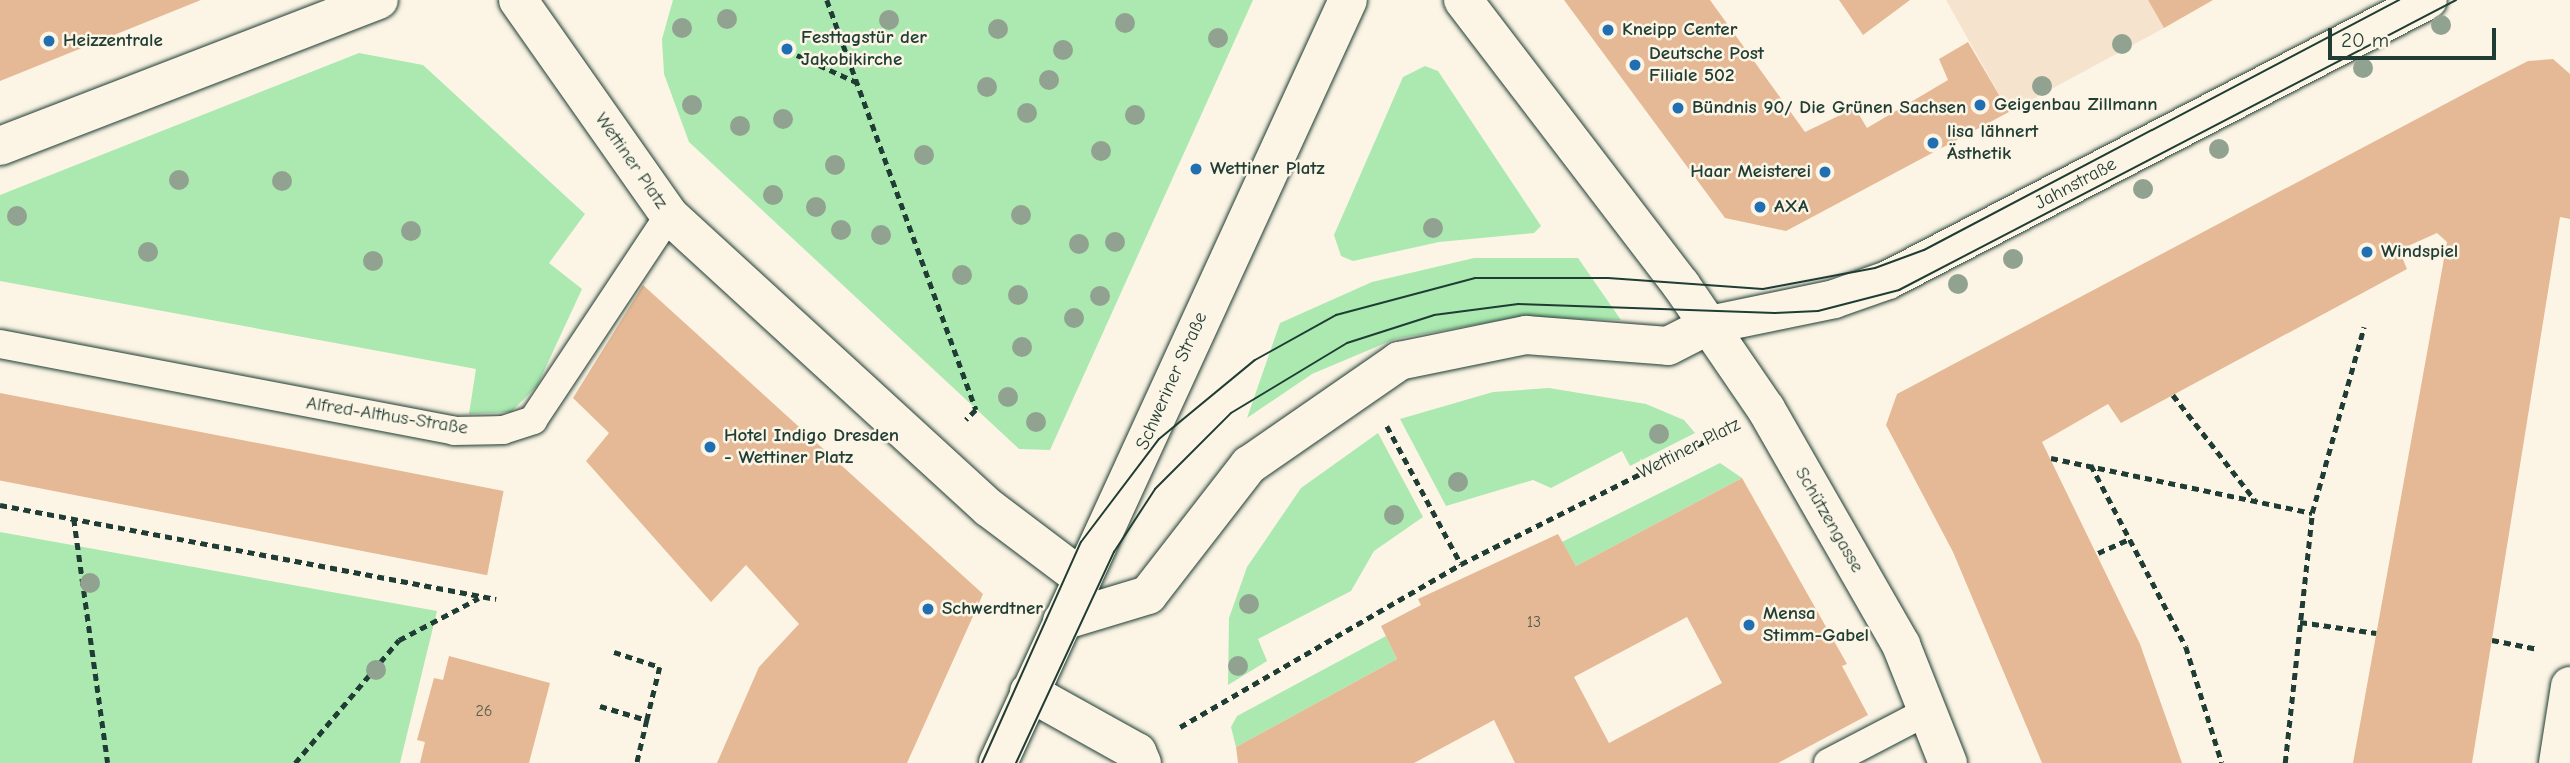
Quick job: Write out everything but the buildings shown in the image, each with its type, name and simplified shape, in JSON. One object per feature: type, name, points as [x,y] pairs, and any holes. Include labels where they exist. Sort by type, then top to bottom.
[{"type":"street","points":[[0,146],[379,0]]},
{"type":"street","name":"Wettiner Platz","points":[[518,0],[669,215],[932,457],[1082,578]]},
{"type":"street","name":"Schweriner Straße","points":[[998,763],[1348,0]]},
{"type":"street","points":[[1062,621],[1148,595],[1249,465],[1364,380],[1399,361],[1458,345],[1525,335],[1668,346],[1709,325],[1463,0]]},
{"type":"street","name":"Jahnstraße","points":[[1709,325],[1834,299],[1888,280],[2428,0]]},
{"type":"street","name":"Schützengasse","points":[[1709,325],[1766,409],[1901,645],[1948,763]]},
{"type":"street","points":[[2558,763],[2570,686]]},
{"type":"street","points":[[1029,692],[1139,758]]},
{"type":"lane","name":"Alfred-Althus-Straße","points":[[0,344],[454,430],[503,430],[533,420],[669,215]]},
{"type":"lane","points":[[1828,763],[1927,711]]},
{"type":"path","points":[[827,0],[976,410],[932,457]]},
{"type":"path","points":[[797,55],[857,83]]},
{"type":"path","points":[[2285,763],[2312,513],[2364,327]]},
{"type":"path","points":[[1364,380],[1461,565]]},
{"type":"path","points":[[2173,395],[2255,501]]},
{"type":"path","name":"Wettiner Platz","points":[[1139,758],[1461,565],[1766,409]]},
{"type":"path","points":[[2051,458],[2312,513]]},
{"type":"path","points":[[2091,465],[2186,647],[2222,763]]},
{"type":"path","points":[[0,505],[496,599]]},
{"type":"path","points":[[74,519],[108,763]]},
{"type":"path","points":[[2098,553],[2129,539]]},
{"type":"path","points":[[295,763],[399,640],[480,598]]},
{"type":"path","points":[[2300,622],[2376,633]]},
{"type":"path","points":[[2492,640],[2544,650]]},
{"type":"path","points":[[614,652],[660,667],[637,763]]},
{"type":"path","points":[[600,706],[647,720]]},
{"type":"shaded area","points":[[1946,0],[2148,0],[2164,28],[2009,112]]},
{"type":"green space","points":[[673,0],[1253,0],[1050,450],[1019,449],[689,142],[664,74],[662,39]]},
{"type":"green space","points":[[359,53],[423,65],[585,214],[549,263],[582,289],[537,386],[511,412],[469,414],[476,369],[0,281],[0,195]]},
{"type":"green space","points":[[1425,66],[1438,71],[1541,226],[1534,233],[1439,242],[1353,261],[1341,256],[1334,235],[1403,77]]},
{"type":"green space","points":[[1474,258],[1578,258],[1621,320],[1518,317],[1395,339],[1312,374],[1247,418],[1280,323],[1372,282]]},
{"type":"green space","points":[[1549,388],[1646,404],[1684,420],[1695,433],[1630,466],[1622,451],[1551,488],[1533,480],[1446,506],[1400,419],[1493,392]]},
{"type":"green space","points":[[1378,433],[1423,517],[1374,551],[1351,591],[1258,639],[1267,661],[1228,685],[1229,618],[1247,567],[1301,488]]},
{"type":"green space","points":[[1720,463],[1742,478],[1576,566],[1562,542]]},
{"type":"green space","points":[[0,532],[437,611],[400,763],[0,763]]},
{"type":"green space","points":[[1386,636],[1397,659],[1236,747],[1231,727],[1237,716]]},
{"type":"tram line","points":[[982,763],[1081,542],[1159,439],[1255,360],[1336,315],[1475,278],[1608,278],[1763,289],[1875,268],[1924,250],[2399,0]]},
{"type":"tram line","points":[[1016,763],[1114,552],[1155,489],[1231,413],[1347,343],[1434,315],[1518,304],[1775,313],[1818,311],[1899,290],[2456,0]]},
{"type":"place","name":"Kneipp Center","points":[[1608,30]]},
{"type":"place","name":"Heizzentrale","points":[[49,41]]},
{"type":"place","name":"Festtagstür der Jakobikirche","points":[[787,49]]},
{"type":"place","name":"Deutsche Post Filiale 502","points":[[1635,65]]},
{"type":"place","name":"Geigenbau Zillmann","points":[[1980,105]]},
{"type":"place","name":"Bündnis 90/ Die Grünen Sachsen","points":[[1678,108]]},
{"type":"place","name":"lisa lähnert Ästhetik","points":[[1933,143]]},
{"type":"place","name":"Wettiner Platz","points":[[1196,169]]},
{"type":"place","name":"Haar Meisterei","points":[[1825,172]]},
{"type":"place","name":"AXA","points":[[1760,207]]},
{"type":"place","name":"Windspiel","points":[[2367,252]]},
{"type":"place","name":"Hotel Indigo Dresden - Wettiner Platz","points":[[710,447]]},
{"type":"place","name":"Schwerdtner","points":[[928,609]]},
{"type":"place","name":"Mensa Stimm-Gabel","points":[[1749,625]]}]
